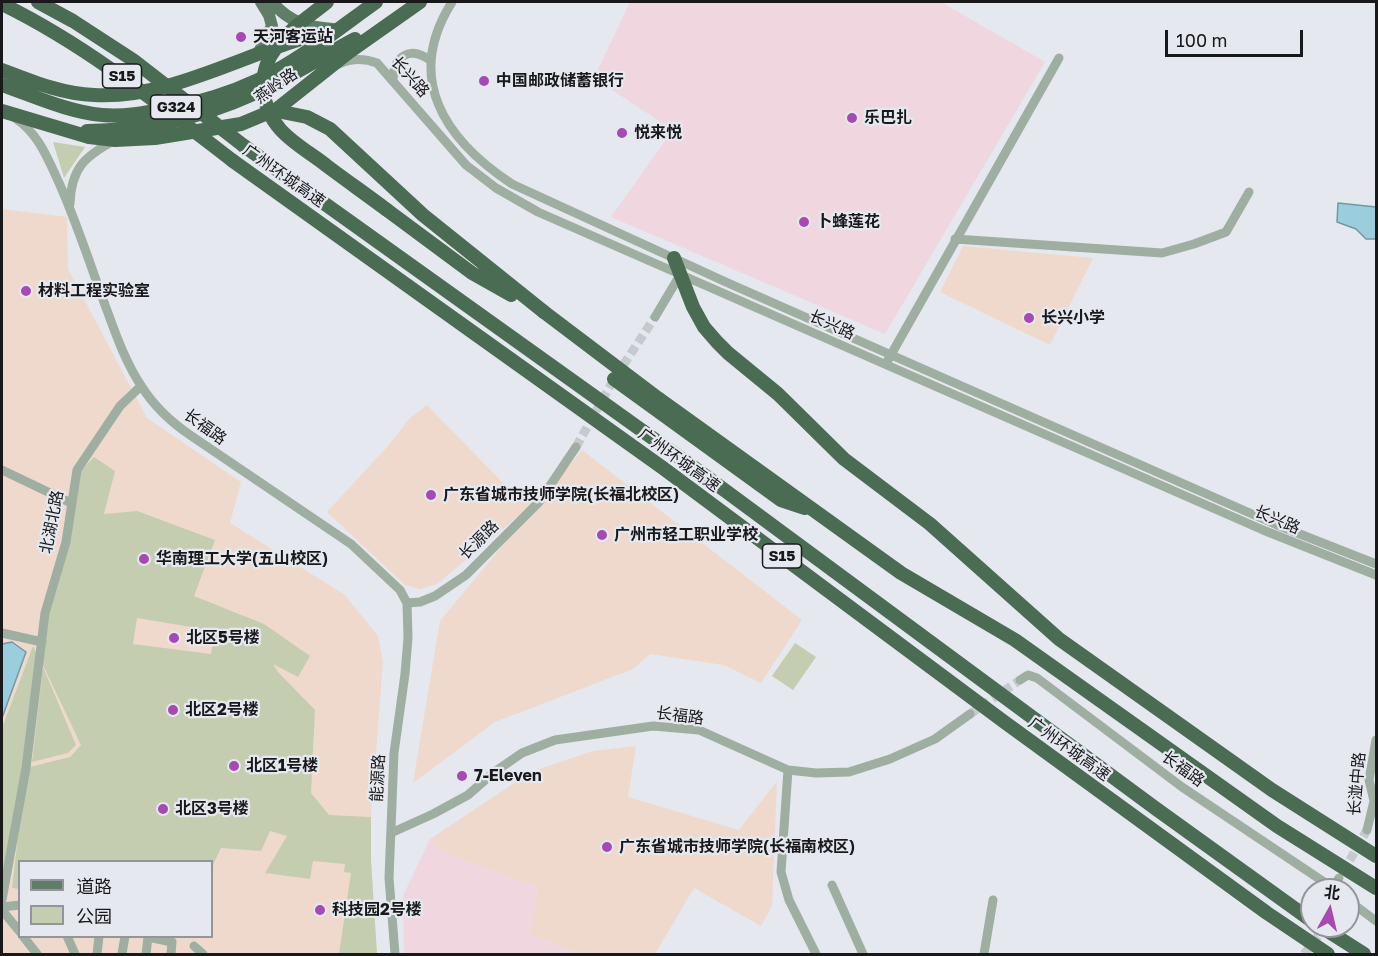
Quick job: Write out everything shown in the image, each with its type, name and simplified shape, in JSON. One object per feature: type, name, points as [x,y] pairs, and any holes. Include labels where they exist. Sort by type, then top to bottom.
[{"type":"highway","name":"广州环城高速","points":[[38,2],[73,21],[133,60],[244,146],[700,472],[1300,912]]},
{"type":"highway","points":[[327,2],[275,48],[266,67],[263,82],[264,96],[271,116],[280,129],[472,273],[544,312]]},
{"type":"highway","name":"G324","points":[[2,70],[76,93],[109,96],[135,92],[176,83],[307,36],[337,30],[376,2]]},
{"type":"highway","name":"广州环城高速","points":[[2,4],[27,16],[115,70],[233,161],[663,468],[1003,721],[1257,906],[1328,954]]},
{"type":"highway","points":[[67,130],[132,127],[218,108],[272,85],[414,6]]},
{"type":"highway","name":"燕岭路","points":[[5,112],[96,138],[115,140],[155,138],[229,127],[272,112],[414,6]]},
{"type":"highway","name":"燕岭路","points":[[2,85],[82,111],[118,116],[136,115],[211,99],[243,87],[306,53],[337,30]]},
{"type":"highway","points":[[272,112],[307,117],[330,129],[423,216],[659,399],[909,577],[1015,640],[1277,826],[1377,888]]},
{"type":"highway","points":[[674,258],[693,307],[704,327],[728,353],[778,394],[844,459],[930,524],[1059,639],[1272,790],[1377,856]]},
{"type":"highway","points":[[614,379],[781,500],[803,507],[854,537]]},
{"type":"highway","points":[[1339,938],[1364,954]]},
{"type":"main road","points":[[268,3],[300,24],[337,30]]},
{"type":"main road","points":[[259,52],[272,26],[268,3]]},
{"type":"street","name":"长兴路","points":[[452,2],[439,26],[430,61],[432,88],[444,118],[464,144],[493,171],[525,191],[1277,525],[1377,564]]},
{"type":"street","points":[[393,80],[396,63],[401,57],[410,53],[430,61]]},
{"type":"street","points":[[885,365],[1059,58]]},
{"type":"street","name":"长兴路","points":[[318,76],[342,62],[360,59],[377,63],[466,165],[496,188],[538,212],[1282,538],[1377,575]]},
{"type":"street","name":"长福路","points":[[5,112],[24,124],[42,146],[70,207],[114,329],[141,386],[158,407],[180,429],[351,544],[400,590],[407,603]]},
{"type":"street","name":"长福路","points":[[70,207],[70,190],[80,165],[88,156],[115,140]]},
{"type":"street","points":[[955,239],[1162,253],[1226,232],[1249,192]]},
{"type":"street","points":[[655,317],[680,275]]},
{"type":"street","name":"北湖北路","points":[[2,900],[26,768],[45,613],[66,542],[77,470],[120,406],[141,386]]},
{"type":"street","name":"长源路","points":[[407,603],[420,602],[435,596],[466,575],[539,502],[576,447]]},
{"type":"street","points":[[2,470],[71,503]]},
{"type":"street","name":"能源路","points":[[394,954],[389,879],[390,833],[394,753],[404,688],[407,603]]},
{"type":"street","points":[[2,633],[42,642]]},
{"type":"street","name":"长福路","points":[[1020,680],[1028,675],[1037,678],[1182,787],[1318,878]]},
{"type":"street","name":"长福路","points":[[390,833],[468,795],[493,773],[522,753],[555,740],[653,726],[699,730],[788,770],[816,774],[849,772],[890,759],[935,739],[970,714]]},
{"type":"street","name":"长湴中路","points":[[1367,830],[1374,801],[1369,780],[1377,740]]},
{"type":"street","points":[[788,770],[781,872],[789,900],[816,954]]},
{"type":"street","points":[[832,885],[863,954]]},
{"type":"street","points":[[984,954],[993,900]]},
{"type":"street","points":[[18,905],[2,909],[18,929]]},
{"type":"street","points":[[1360,909],[1377,921]]},
{"type":"street","points":[[25,938],[37,954]]},
{"type":"street","points":[[67,938],[74,952]]},
{"type":"street","points":[[97,954],[99,938]]},
{"type":"street","points":[[122,954],[125,938]]},
{"type":"street","points":[[146,954],[148,938]]},
{"type":"street","points":[[153,938],[172,942],[171,954]]},
{"type":"street","points":[[194,946],[203,954]]},
{"type":"shaded area","points":[[630,2],[941,2],[1045,62],[885,334],[611,217],[673,130],[594,78]]},
{"type":"shaded area","name":"华南理工大学(五山校区)","points":[[2,209],[67,217],[68,269],[147,418],[241,482],[230,523],[345,595],[378,636],[383,662],[371,817],[371,861],[377,954],[2,954]]},
{"type":"shaded area","name":"长兴小学","points":[[963,246],[1093,258],[1050,345],[940,292]]},
{"type":"shaded area","name":"广东省城市技师学院(长福北校区)","points":[[427,405],[507,487],[534,503],[437,584],[420,589],[405,585],[327,512],[387,447],[410,418]]},
{"type":"shaded area","name":"广州市轻工职业学校","points":[[582,450],[802,620],[761,683],[724,665],[650,654],[633,669],[495,722],[413,783],[440,621]]},
{"type":"shaded area","name":"广东省城市技师学院(长福南校区)","points":[[636,746],[628,797],[739,830],[777,781],[772,906],[761,926],[694,888],[655,954],[580,954],[529,934],[538,887],[448,855],[430,839],[531,772],[593,751]]},
{"type":"shaded area","points":[[430,839],[448,855],[538,887],[529,934],[580,954],[404,954],[403,896]]},
{"type":"green space","points":[[53,142],[85,147],[64,178]]},
{"type":"green space","points":[[94,457],[115,471],[104,514],[137,511],[215,540],[194,596],[264,624],[310,656],[298,677],[273,664],[315,710],[311,793],[329,815],[371,817],[371,861],[377,954],[339,954],[351,873],[344,872],[345,864],[313,861],[310,879],[265,873],[287,836],[270,831],[261,851],[221,848],[213,865],[213,860],[18,860],[18,889],[12,888],[26,768],[70,757],[81,745],[40,659],[77,475]],"holes":[[[137,618],[215,631],[211,654],[133,644]]]},
{"type":"green space","points":[[795,643],[816,657],[793,690],[772,676]]},
{"type":"green space","points":[[33,646],[42,666],[2,882],[2,728]]},
{"type":"green space","points":[[43,667],[76,745],[68,753],[32,762]]},
{"type":"water","points":[[1338,203],[1376,207],[1376,239],[1366,239],[1356,229],[1337,222]]},
{"type":"water","points":[[12,642],[26,652],[2,718],[2,644]]},
{"type":"tunnel","points":[[576,447],[614,379],[655,317]]},
{"type":"tunnel","points":[[970,714],[1020,680]]},
{"type":"tunnel","points":[[1343,872],[1367,830]]},
{"type":"tunnel","points":[[1304,954],[1317,938]]},
{"type":"place","name":"天河客运站","points":[[241,37]]},
{"type":"place","name":"中国邮政储蓄银行","points":[[484,81]]},
{"type":"place","name":"乐巴扎","points":[[852,118]]},
{"type":"place","name":"悦来悦","points":[[622,133]]},
{"type":"place","name":"卜蜂莲花","points":[[804,222]]},
{"type":"place","name":"材料工程实验室","points":[[26,291]]},
{"type":"place","name":"长兴小学","points":[[1029,318]]},
{"type":"place","name":"广东省城市技师学院(长福北校区)","points":[[431,495]]},
{"type":"place","name":"广州市轻工职业学校","points":[[602,535]]},
{"type":"place","name":"华南理工大学(五山校区)","points":[[144,559]]},
{"type":"place","name":"北区5号楼","points":[[174,638]]},
{"type":"place","name":"北区2号楼","points":[[173,710]]},
{"type":"place","name":"北区1号楼","points":[[234,766]]},
{"type":"place","name":"7-Eleven","points":[[462,776]]},
{"type":"place","name":"北区3号楼","points":[[163,809]]},
{"type":"place","name":"广东省城市技师学院(长福南校区)","points":[[607,847]]},
{"type":"place","name":"科技园2号楼","points":[[320,910]]}]
